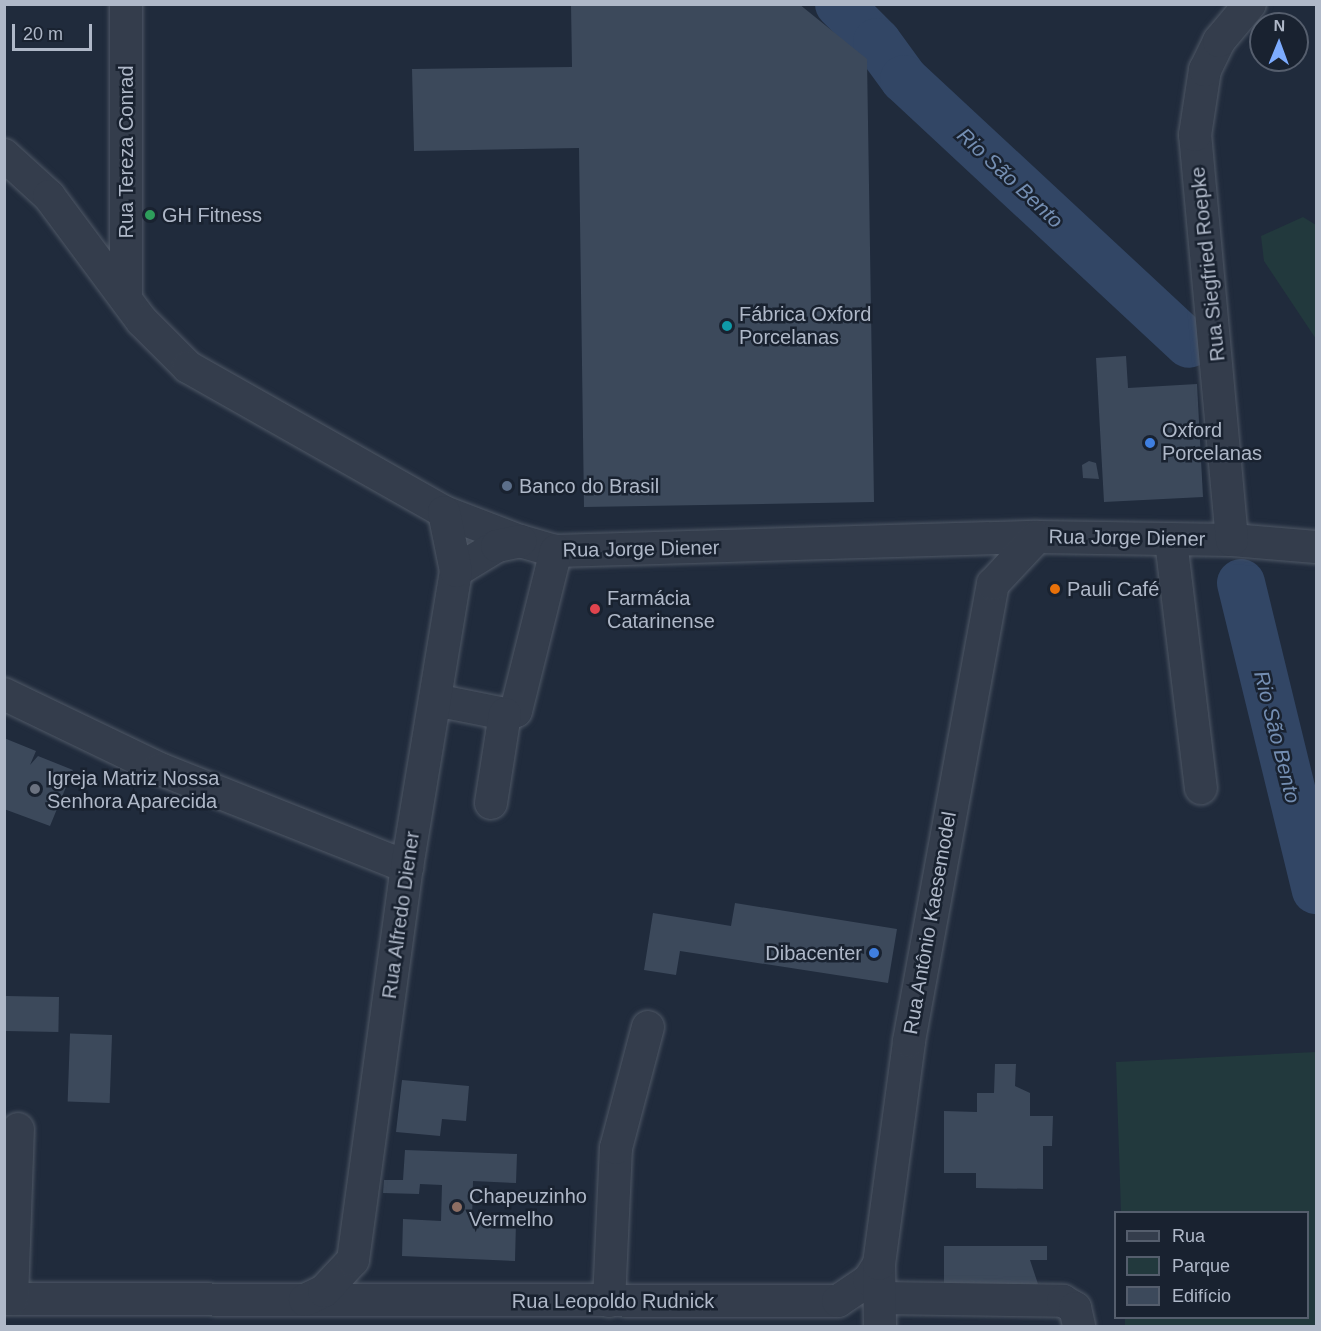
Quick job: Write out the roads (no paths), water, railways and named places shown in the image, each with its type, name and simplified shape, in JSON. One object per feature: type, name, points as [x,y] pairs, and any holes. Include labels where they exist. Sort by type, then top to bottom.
[{"type":"street","name":"Rua Tereza Conrad","points":[[126,4],[126,299]]},
{"type":"street","name":"Rua Siegfried Roepke","points":[[1232,540],[1195,135],[1205,70],[1219,41],[1250,4]]},
{"type":"street","name":"Rua Jorge Diener","points":[[4,155],[49,196],[126,299],[164,345],[212,384],[444,512],[520,541],[556,551],[959,542],[1037,537],[1172,541],[1232,540],[1317,547]]},
{"type":"street","name":"Rua Alfredo Diener","points":[[353,1260],[407,867],[456,571],[444,512]]},
{"type":"street","points":[[959,542],[993,584],[1037,537]]},
{"type":"street","points":[[456,571],[497,546],[520,541]]},
{"type":"street","points":[[1172,541],[1201,788]]},
{"type":"street","points":[[435,700],[505,714],[516,711],[556,551]]},
{"type":"street","name":"Rua Antônio Kaesemodel","points":[[880,1312],[879,1264],[909,1041],[993,584]]},
{"type":"street","points":[[4,694],[160,769],[407,867]]},
{"type":"street","points":[[491,802],[505,714]]},
{"type":"street","points":[[609,1301],[616,1148],[648,1027]]},
{"type":"street","points":[[8,1299],[18,1130]]},
{"type":"street","points":[[305,1300],[324,1291],[353,1260],[373,1291],[388,1300]]},
{"type":"street","points":[[865,1326],[838,1301],[869,1280],[879,1264]]},
{"type":"street","name":"Rua Leopoldo Rudnick","points":[[8,1299],[168,1313],[305,1300],[838,1301]]},
{"type":"street","points":[[880,1312],[1063,1301],[1075,1308],[1078,1326]]},
{"type":"waterway","name":"Rio São Bento","points":[[839,4],[877,42],[904,79],[1189,344]]},
{"type":"waterway","name":"Rio São Bento","points":[[1241,583],[1316,890]]},
{"type":"place","name":"GH Fitness","points":[[150,215]]},
{"type":"place","name":"Fábrica Oxford Porcelanas","points":[[727,326]]},
{"type":"place","name":"Oxford Porcelanas","points":[[1150,443]]},
{"type":"place","name":"Banco do Brasil","points":[[507,486]]},
{"type":"place","name":"Pauli Café","points":[[1055,589]]},
{"type":"place","name":"Farmácia Catarinense","points":[[595,609]]},
{"type":"place","name":"Igreja Matriz Nossa Senhora Aparecida","points":[[35,789]]},
{"type":"place","name":"Dibacenter","points":[[874,953]]},
{"type":"place","name":"Chapeuzinho Vermelho","points":[[457,1207]]}]
